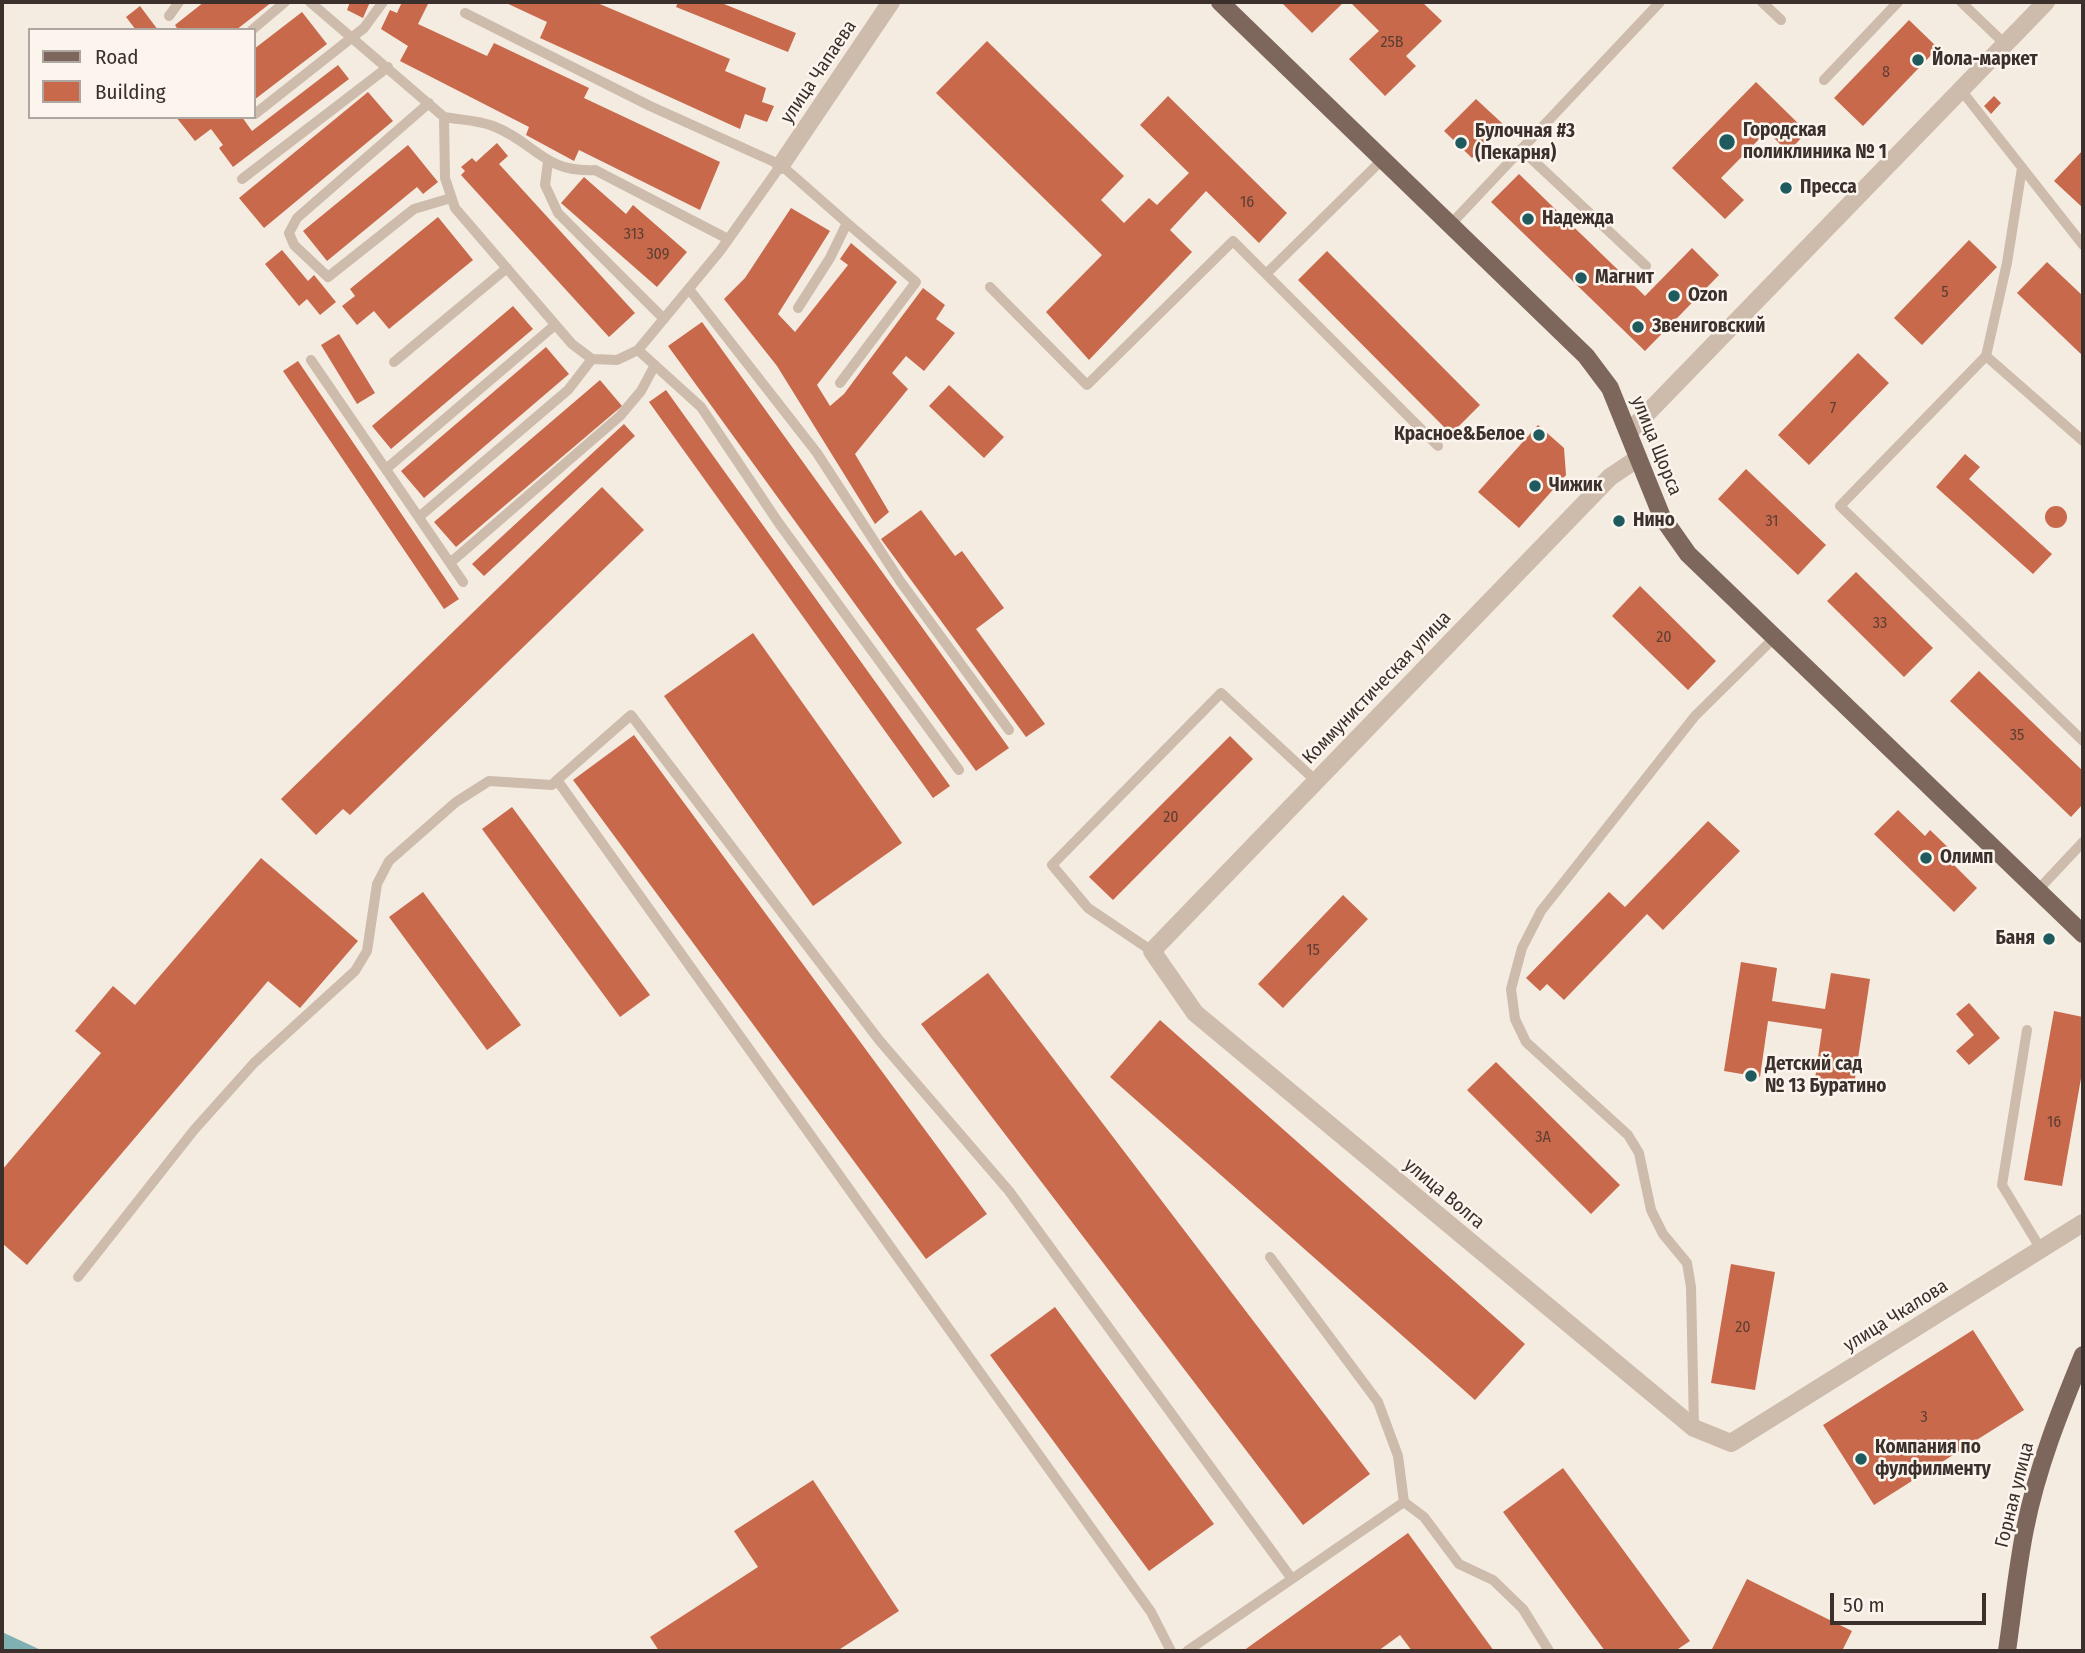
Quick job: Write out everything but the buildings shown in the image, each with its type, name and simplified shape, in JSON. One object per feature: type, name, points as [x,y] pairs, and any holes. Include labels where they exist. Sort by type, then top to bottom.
[{"type":"main road","name":"улица Щорса","points":[[1229,5],[1382,159],[1586,356],[1610,388],[1654,500],[1674,536],[1688,554],[2083,934]]},
{"type":"main road","name":"Горная улица","points":[[2007,1651],[2020,1560],[2035,1491],[2058,1417],[2083,1355]]},
{"type":"street","name":"улица Чапаева","points":[[781,165],[891,2]]},
{"type":"street","points":[[1629,432],[2046,2]]},
{"type":"street","name":"Коммунистическая улица","points":[[1152,951],[1610,477],[1637,459]]},
{"type":"street","name":"улица Волга","points":[[1152,951],[1195,1013],[1694,1428],[1731,1443]]},
{"type":"street","name":"улица Чкалова","points":[[1731,1443],[2083,1223]]},
{"type":"lane","points":[[169,16],[179,2]]},
{"type":"lane","points":[[255,28],[285,2]]},
{"type":"lane","points":[[310,2],[444,117],[491,125],[517,138],[548,162],[574,171],[595,170],[728,239]]},
{"type":"lane","points":[[256,113],[352,38],[374,17],[383,2]]},
{"type":"lane","points":[[1450,225],[1660,2]]},
{"type":"lane","points":[[1762,2],[1781,20]]},
{"type":"lane","points":[[1824,80],[1898,2]]},
{"type":"lane","points":[[1961,2],[2005,44]]},
{"type":"lane","points":[[465,13],[650,106],[781,165],[916,282],[840,383]]},
{"type":"lane","points":[[242,179],[388,67]]},
{"type":"lane","points":[[1961,90],[2083,246]]},
{"type":"lane","points":[[429,103],[297,218],[289,233],[294,245],[328,278],[414,209],[451,198]]},
{"type":"lane","points":[[444,117],[445,178],[455,208],[572,344],[592,359],[617,360],[638,350],[728,239],[781,165]]},
{"type":"lane","points":[[1521,149],[1646,266]]},
{"type":"lane","points":[[1266,274],[1382,159]]},
{"type":"lane","points":[[548,162],[545,185],[558,213],[664,319]]},
{"type":"lane","points":[[2022,167],[2007,263],[1986,356],[1840,506],[2083,741]]},
{"type":"lane","points":[[798,308],[830,258],[847,223]]},
{"type":"lane","points":[[990,287],[1087,385],[1233,241],[1438,446]]},
{"type":"lane","points":[[394,362],[507,268]]},
{"type":"lane","points":[[689,289],[817,453],[900,581],[1009,730]]},
{"type":"lane","points":[[386,469],[555,325]]},
{"type":"lane","points":[[638,350],[701,407],[778,522],[959,770]]},
{"type":"lane","points":[[1986,356],[2083,441]]},
{"type":"lane","points":[[419,517],[568,390],[592,359]]},
{"type":"lane","points":[[311,360],[463,582]]},
{"type":"lane","points":[[450,563],[620,416],[641,391],[655,365]]},
{"type":"lane","points":[[1694,1428],[1687,1264],[1663,1234],[1651,1210],[1639,1153],[1628,1135],[1526,1042],[1515,1019],[1510,989],[1521,948],[1541,911],[1695,716],[1775,637]]},
{"type":"lane","points":[[1152,951],[1088,908],[1052,865],[1221,693],[1316,781]]},
{"type":"lane","points":[[78,1277],[194,1130],[254,1063],[355,971],[367,951],[377,884],[389,861],[456,803],[489,781],[552,785],[631,715],[878,1040],[1009,1191],[1292,1579]]},
{"type":"lane","points":[[557,780],[1150,1612],[1171,1651]]},
{"type":"lane","points":[[2038,890],[2083,842]]},
{"type":"lane","points":[[2027,1030],[2002,1185],[2042,1251]]},
{"type":"lane","points":[[1270,1257],[1378,1402],[1398,1456],[1404,1502],[1424,1517],[1459,1564],[1493,1580],[1523,1609],[1549,1651]]},
{"type":"lane","points":[[1187,1651],[1404,1502]]},
{"type":"water","points":[[2,1632],[43,1651],[2,1651]]},
{"type":"place","name":"Йола-маркет","points":[[1918,60]]},
{"type":"place","name":"Городская поликлиника № 1","points":[[1727,142]]},
{"type":"place","name":"Булочная #3 (Пекарня)","points":[[1461,143]]},
{"type":"place","name":"Пресса","points":[[1786,188]]},
{"type":"place","name":"Надежда","points":[[1528,219]]},
{"type":"place","name":"Магнит","points":[[1581,278]]},
{"type":"place","name":"Ozon","points":[[1674,296]]},
{"type":"place","name":"Звениговский","points":[[1638,327]]},
{"type":"place","name":"Красное&Белое","points":[[1539,435]]},
{"type":"place","name":"Чижик","points":[[1535,486]]},
{"type":"place","name":"Нино","points":[[1619,521]]},
{"type":"place","name":"Олимп","points":[[1926,858]]},
{"type":"place","name":"Баня","points":[[2049,939]]},
{"type":"place","name":"Детский сад № 13 Буратино","points":[[1751,1076]]},
{"type":"place","name":"Компания по фулфилменту","points":[[1861,1459]]}]
